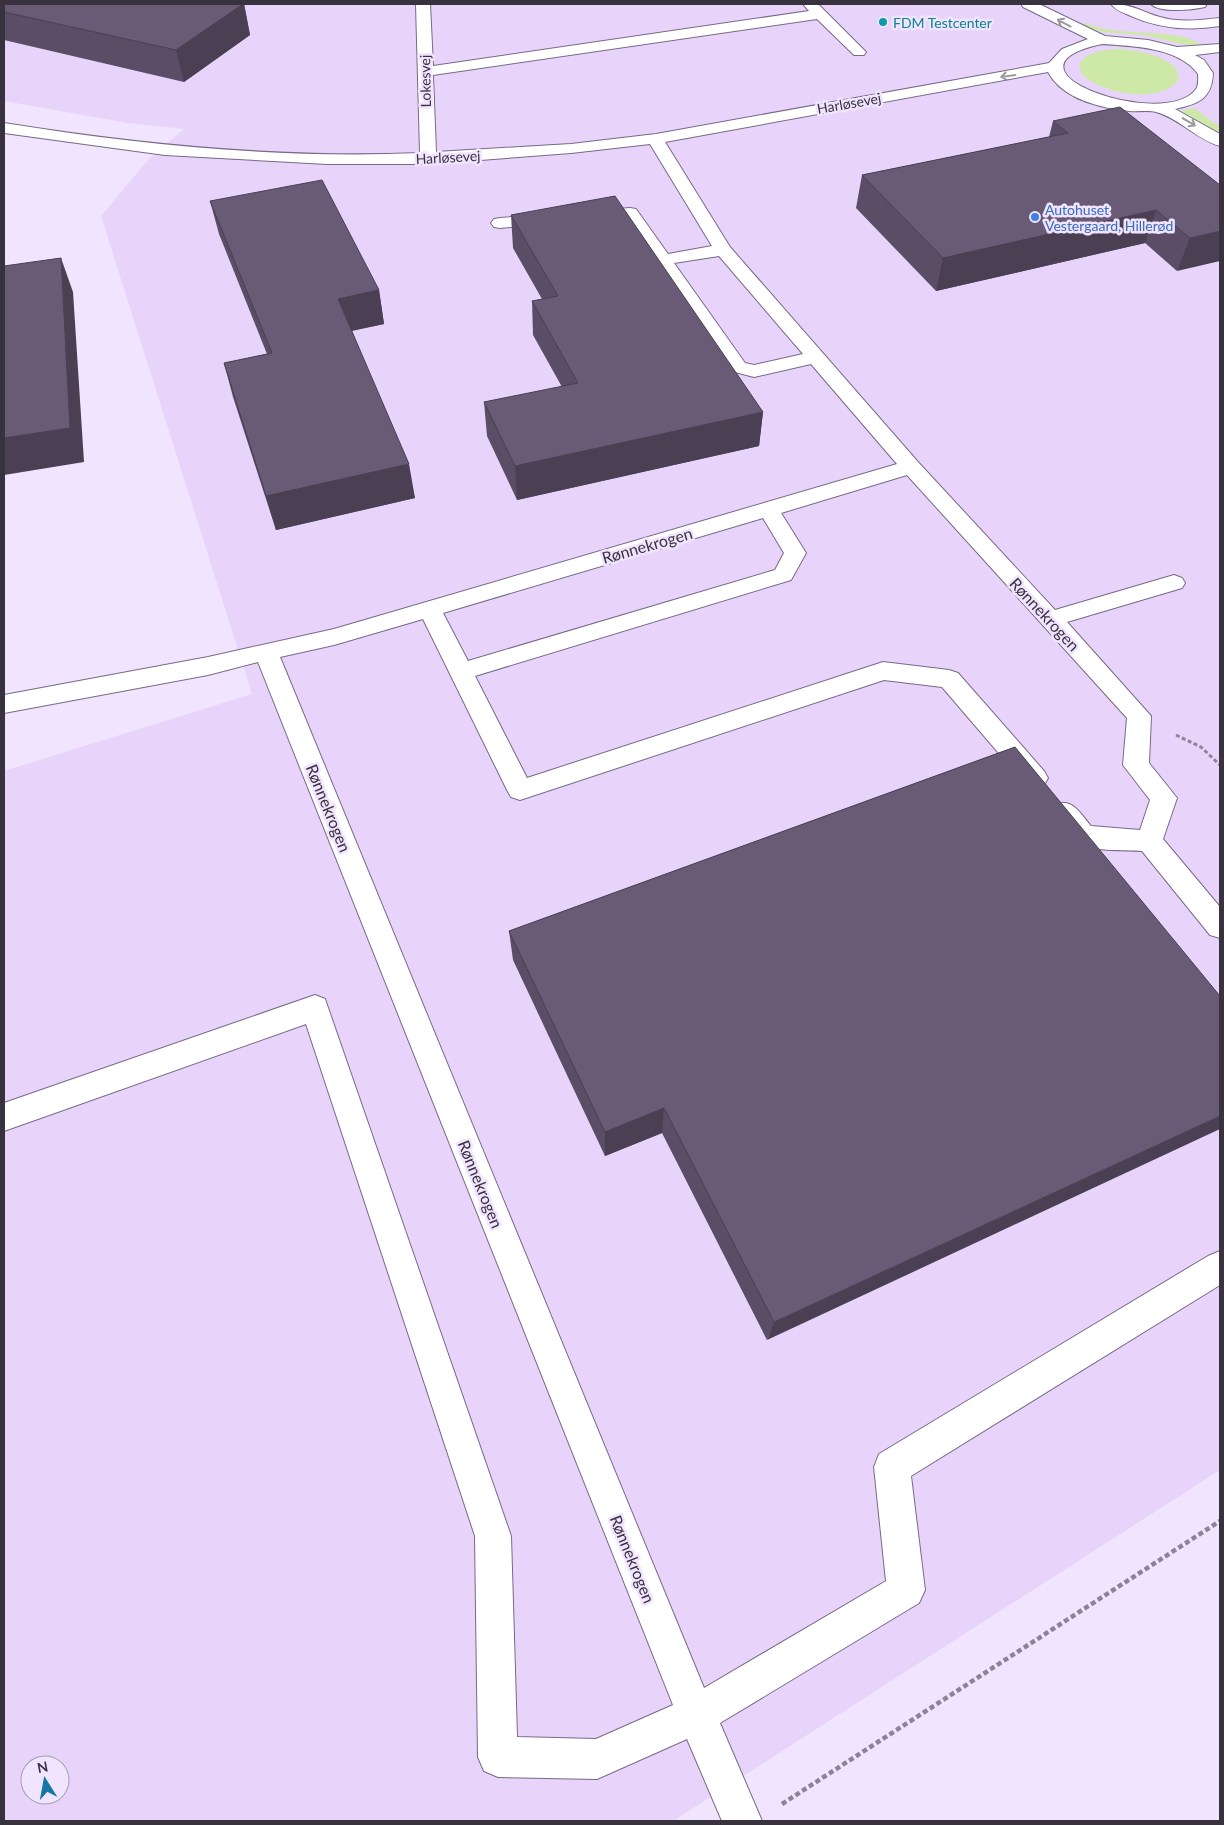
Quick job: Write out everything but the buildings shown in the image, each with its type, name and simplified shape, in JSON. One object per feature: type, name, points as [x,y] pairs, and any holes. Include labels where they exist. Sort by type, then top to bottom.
[{"type":"street","name":"Lokesvej","points":[[423,4],[428,159]]},
{"type":"street","points":[[1010,4],[1058,40],[1076,46],[1102,40],[1140,42],[1176,52],[1197,64],[1206,78],[1206,85],[1201,92],[1198,102],[1157,107],[1114,103],[1075,90],[1045,88]]},
{"type":"street","points":[[1028,4],[1081,32],[1102,40]]},
{"type":"street","points":[[1118,4],[1141,17],[1173,25],[1202,25],[1220,22]]},
{"type":"street","points":[[1158,4],[1170,6],[1200,4]]},
{"type":"street","points":[[425,72],[815,9],[859,52]]},
{"type":"street","points":[[1058,40],[1056,66],[1058,74],[1075,90]]},
{"type":"street","points":[[1176,52],[1220,48]]},
{"type":"street","name":"Harløsevej","points":[[4,128],[146,148],[250,156],[428,159],[551,150],[654,138],[963,82],[1030,73],[1056,66]]},
{"type":"street","points":[[1206,78],[1220,68]]},
{"type":"street","name":"Harløsevej","points":[[890,95],[1017,89]]},
{"type":"street","points":[[1157,107],[1181,117],[1220,141]]},
{"type":"street","name":"Rønnekrogen","points":[[654,138],[723,250],[911,467],[1139,716]]},
{"type":"street","points":[[500,223],[630,213],[738,367],[754,371],[814,357]]},
{"type":"street","points":[[663,260],[723,250]]},
{"type":"street","name":"Rønnekrogen","points":[[4,704],[208,666],[334,637],[911,467]]},
{"type":"street","points":[[461,672],[783,575],[795,553],[768,509]]},
{"type":"street","points":[[1051,619],[1174,583]]},
{"type":"street","points":[[430,609],[520,790],[882,672],[949,679],[1084,836],[1149,841],[1220,927]]},
{"type":"street","name":"Rønnekrogen","points":[[266,652],[696,1715],[742,1821]]},
{"type":"street","points":[[1139,716],[1136,765],[1164,798],[1149,841]]},
{"type":"street","points":[[4,1117],[315,1008],[493,1536],[498,1757],[597,1759],[696,1715],[906,1590],[892,1467],[1220,1267]]},
{"type":"path","points":[[1139,716],[1201,748],[1220,765]]},
{"type":"path","points":[[780,1805],[1220,1521]]},
{"type":"shaded area","points":[[4,4],[1220,4],[1220,1470],[673,1821],[4,1821],[4,771],[252,694],[101,216],[148,160],[184,129],[128,123],[4,101]]},
{"type":"green space","points":[[1086,23],[1099,28],[1176,36],[1201,44],[1194,45],[1147,36],[1105,32],[1082,24]]},
{"type":"green space","points":[[1118,49],[1134,50],[1163,59],[1176,68],[1179,80],[1170,88],[1158,92],[1130,94],[1103,87],[1082,74],[1079,65],[1086,57],[1096,52]]},
{"type":"green space","points":[[1194,108],[1220,127],[1220,134],[1180,111]]},
{"type":"place","name":"FDM Testcenter","points":[[883,22]]},
{"type":"place","name":"Autohuset Vestergaard, Hillerød","points":[[1035,217]]}]
